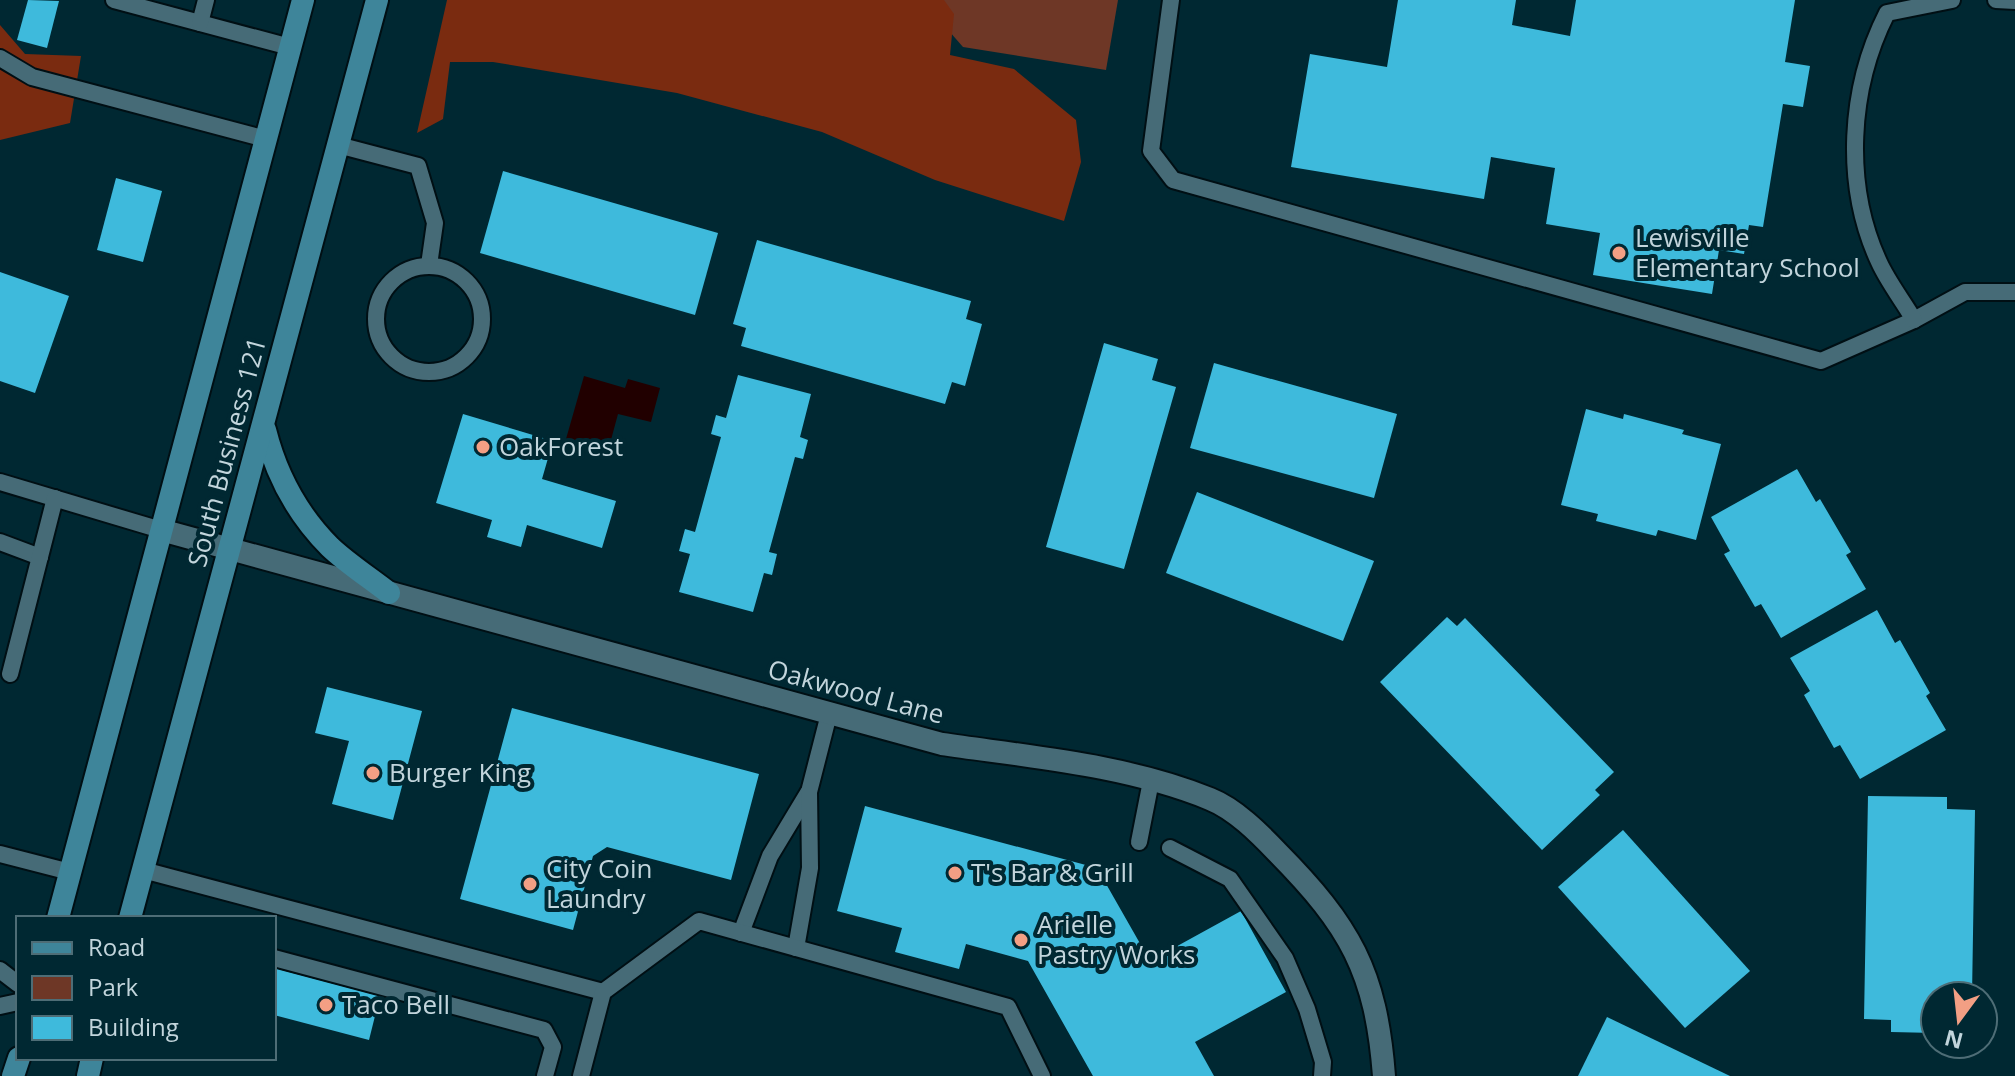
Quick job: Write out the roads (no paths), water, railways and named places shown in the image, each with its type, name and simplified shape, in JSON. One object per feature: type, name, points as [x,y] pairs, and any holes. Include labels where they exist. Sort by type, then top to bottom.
[{"type":"main road","name":"South Business 121","points":[[59,916],[303,0]]},
{"type":"main road","name":"South Business 121","points":[[131,916],[377,0]]},
{"type":"main road","points":[[264,426],[273,462],[283,485],[308,519],[331,547],[389,593]]},
{"type":"street","name":"Oakwood Lane","points":[[161,530],[942,744],[1058,761],[1151,781],[1214,800],[1259,833],[1318,894],[1346,935],[1366,972],[1381,1035],[1384,1076]]},
{"type":"lane","points":[[114,0],[290,47]]},
{"type":"lane","points":[[200,23],[206,0]]},
{"type":"lane","points":[[1171,0],[1151,151],[1173,180],[1821,361],[1914,320],[1965,292],[2015,292]]},
{"type":"lane","points":[[1914,320],[1879,261],[1858,196],[1854,127],[1872,43],[1887,13],[1952,0]]},
{"type":"lane","points":[[1996,0],[2015,1]]},
{"type":"lane","points":[[0,58],[32,77],[266,139]]},
{"type":"lane","points":[[338,145],[418,166],[435,223],[429,265]]},
{"type":"lane","points":[[429,265],[462,276],[469,283],[482,307],[483,325],[478,342],[467,358],[452,368],[434,372],[416,371],[400,364],[387,353],[375,321],[381,296],[396,276],[412,268],[429,265]]},
{"type":"lane","points":[[0,482],[161,530]]},
{"type":"lane","points":[[10,674],[55,498]]},
{"type":"lane","points":[[0,542],[40,557]]},
{"type":"lane","points":[[796,948],[810,868],[809,792],[829,714]]},
{"type":"lane","points":[[1139,842],[1151,781]]},
{"type":"lane","points":[[741,933],[770,856],[809,792]]},
{"type":"lane","points":[[1170,848],[1230,879],[1285,958],[1307,1009],[1323,1062],[1322,1076]]},
{"type":"lane","points":[[0,854],[70,872]]},
{"type":"lane","points":[[143,870],[603,992]]},
{"type":"lane","points":[[581,1076],[603,992],[699,921],[1008,1007],[1042,1076]]},
{"type":"lane","points":[[276,959],[544,1030],[553,1047],[545,1076]]},
{"type":"lane","points":[[0,970],[16,982]]},
{"type":"lane","points":[[0,1071],[11,1076]]},
{"type":"place","name":"Lewisville Elementary School","points":[[1619,253]]},
{"type":"place","name":"OakForest","points":[[483,447]]},
{"type":"place","name":"Burger King","points":[[373,773]]},
{"type":"place","name":"T's Bar & Grill","points":[[955,873]]},
{"type":"place","name":"City Coin Laundry","points":[[530,884]]},
{"type":"place","name":"Arielle Pastry Works","points":[[1021,940]]},
{"type":"place","name":"Taco Bell","points":[[326,1005]]}]
